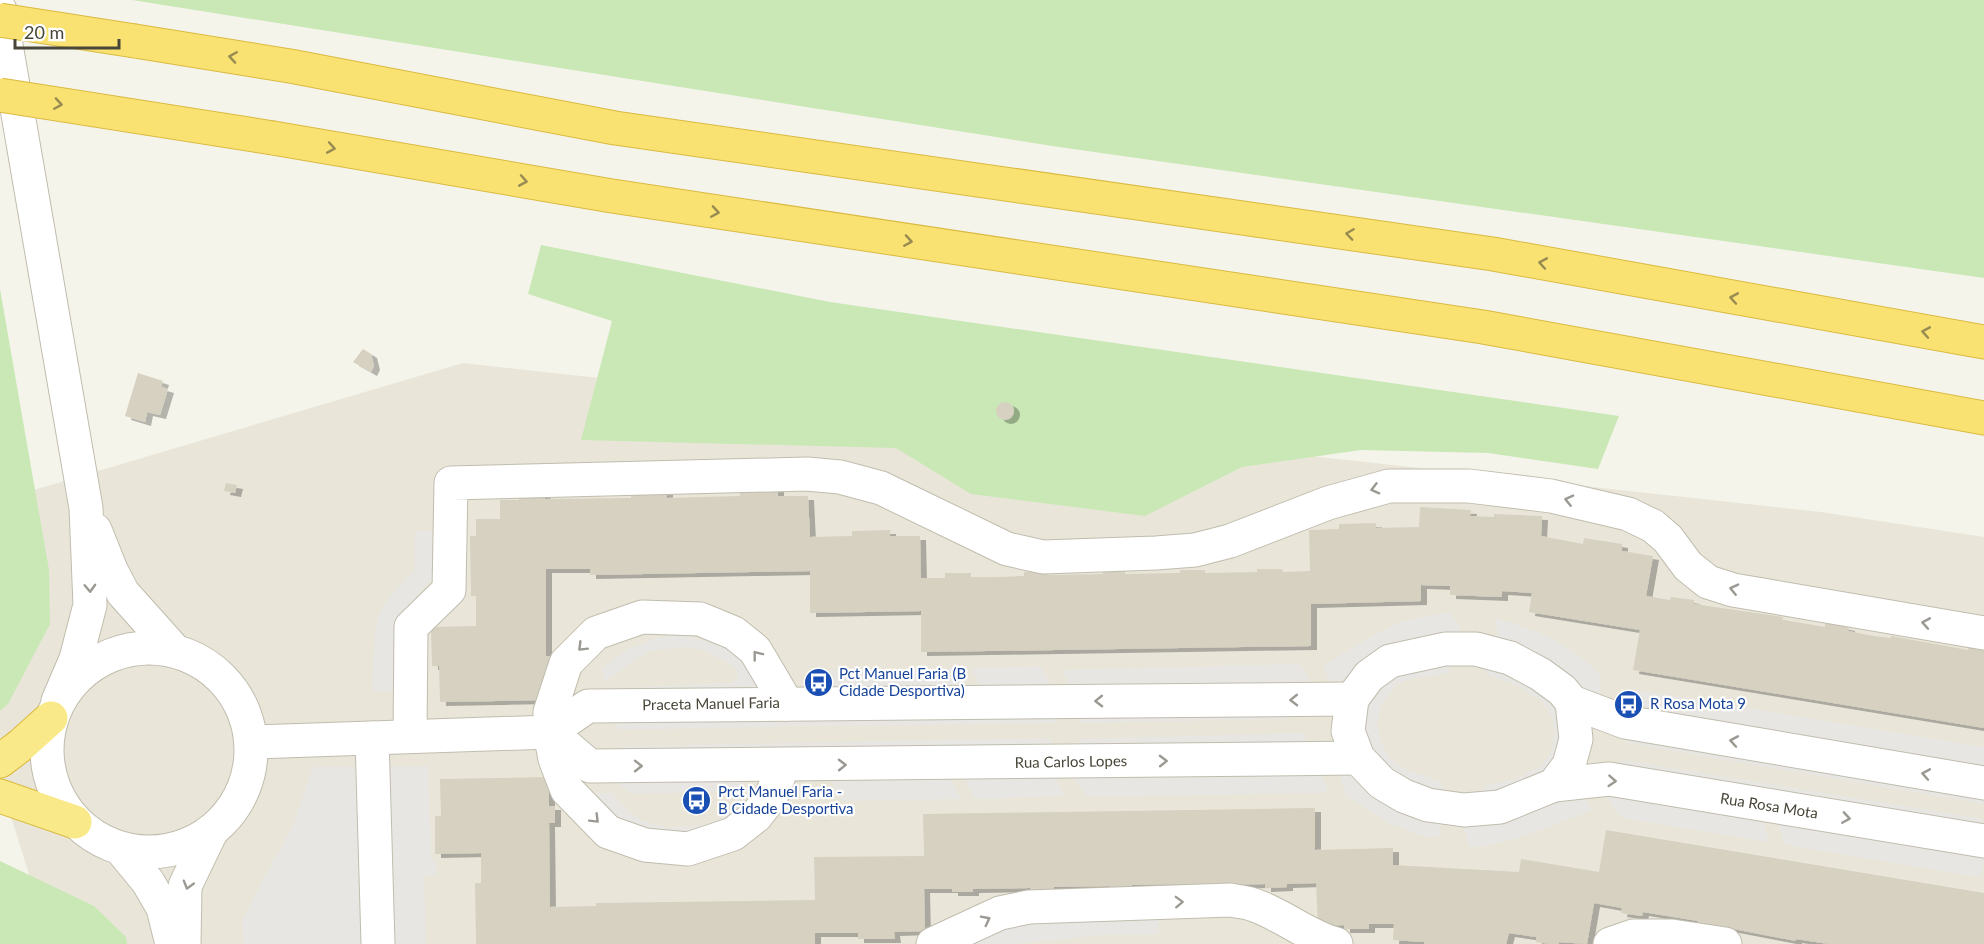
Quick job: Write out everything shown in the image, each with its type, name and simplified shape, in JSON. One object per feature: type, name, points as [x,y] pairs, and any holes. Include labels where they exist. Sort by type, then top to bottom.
[{"type":"highway","points":[[0,20],[290,66],[615,128],[1493,254],[1984,342]]},
{"type":"highway","points":[[0,95],[273,138],[612,196],[1483,327],[1984,418]]},
{"type":"highway","points":[[0,761],[21,745],[54,709]]},
{"type":"highway","points":[[0,796],[75,822]]},
{"type":"street","points":[[0,10],[86,508],[90,605],[76,659],[54,709],[46,745],[49,773],[59,799],[75,822],[97,838],[122,849],[153,852],[183,847],[211,832]]},
{"type":"street","points":[[410,736],[411,627],[449,590],[451,483],[807,474],[840,477],[881,488],[1007,549],[1043,557],[1195,550],[1230,542],[1328,502],[1389,486],[1469,486],[1551,496],[1628,514],[1653,526],[1668,539],[1688,566],[1708,582],[1733,590],[1984,633]]},
{"type":"street","points":[[86,508],[111,570],[123,593],[174,650]]},
{"type":"street","name":"Praceta Manuel Faria","points":[[783,765],[771,797],[756,816],[733,834],[688,849],[645,845],[608,832],[567,790],[555,759],[550,732],[550,712],[566,663],[596,633],[642,617],[700,619],[734,633],[755,650],[787,704]]},
{"type":"street","points":[[54,709],[79,674],[108,655],[140,646],[174,650],[204,662],[228,684],[244,711],[252,742],[248,776],[234,807],[211,832],[185,886],[184,944]]},
{"type":"street","points":[[1572,702],[1576,739],[1569,765],[1554,785],[1500,807],[1464,810],[1428,805],[1404,796],[1383,783],[1358,758],[1348,731],[1352,699],[1369,676],[1390,662],[1417,654],[1445,649],[1467,649],[1510,658],[1555,684],[1572,702],[1625,722],[1984,783]]},
{"type":"street","points":[[787,704],[1352,699]]},
{"type":"street","name":"Praceta Manuel Faria","points":[[550,732],[588,706],[787,704]]},
{"type":"street","points":[[252,742],[550,732],[590,766],[783,765]]},
{"type":"street","points":[[372,738],[378,944]]},
{"type":"street","name":"Rua Carlos Lopes","points":[[783,765],[1358,758]]},
{"type":"street","name":"Rua Rosa Mota","points":[[1554,785],[1609,779],[1984,841]]},
{"type":"street","points":[[122,849],[148,882],[163,908],[172,944]]},
{"type":"street","points":[[933,944],[1000,913],[1029,907],[1231,900],[1252,904],[1336,944]]},
{"type":"street","points":[[1610,944],[1634,936],[1672,936],[1725,944]]},
{"type":"shaded area","points":[[463,363],[1821,512],[1984,537],[1984,944],[51,944],[0,782],[0,500]]},
{"type":"shaded area","points":[[415,531],[432,531],[433,577],[408,606],[401,621],[399,692],[372,691],[375,629],[389,597],[415,569]]},
{"type":"shaded area","points":[[1451,612],[1465,637],[1331,685],[1323,666],[1368,638],[1400,622]]},
{"type":"shaded area","points":[[1495,617],[1540,633],[1565,646],[1600,673],[1601,704],[1499,643]]},
{"type":"shaded area","points":[[685,636],[727,648],[741,659],[761,685],[757,693],[596,700],[605,689],[731,683],[737,679],[737,670],[723,660],[699,649],[684,647],[649,651],[605,682],[601,670],[617,656],[656,638]]},
{"type":"shaded area","points":[[1456,660],[1446,674],[1413,678],[1396,685],[1382,703],[1377,723],[1380,741],[1390,758],[1403,768],[1441,782],[1450,799],[1384,770],[1365,738],[1364,723],[1366,709],[1372,695],[1392,675]]},
{"type":"shaded area","points":[[1478,661],[1545,685],[1567,721],[1550,774],[1472,800],[1487,785],[1516,779],[1541,766],[1550,753],[1555,735],[1552,718],[1543,702],[1516,685],[1488,675]]},
{"type":"shaded area","points":[[1299,664],[1314,686],[1071,690],[1063,670]]},
{"type":"shaded area","points":[[1041,666],[1053,691],[981,691],[971,668]]},
{"type":"shaded area","points":[[957,668],[967,692],[831,696],[816,676],[825,671]]},
{"type":"shaded area","points":[[1631,689],[1984,747],[1984,772],[1633,714]]},
{"type":"shaded area","points":[[1293,706],[1288,719],[1080,723],[1074,711]]},
{"type":"shaded area","points":[[1058,711],[1055,723],[620,730],[611,719]]},
{"type":"shaded area","points":[[1618,731],[1984,793],[1984,804],[1627,743]]},
{"type":"shaded area","points":[[1303,733],[1311,747],[1073,748],[1081,739]]},
{"type":"shaded area","points":[[1050,738],[1055,749],[611,758],[621,747],[627,746]]},
{"type":"shaded area","points":[[1623,760],[1982,819],[1984,831],[1610,771]]},
{"type":"shaded area","points":[[428,766],[431,859],[436,860],[437,876],[424,876],[426,944],[244,944],[242,920],[294,823],[313,767]]},
{"type":"shaded area","points":[[1319,771],[1327,788],[1323,793],[1086,797],[1073,776]]},
{"type":"shaded area","points":[[1339,771],[1351,774],[1439,818],[1441,835],[1430,838],[1391,824],[1346,796]]},
{"type":"shaded area","points":[[752,776],[737,791],[633,794],[610,778]]},
{"type":"shaded area","points":[[950,776],[960,799],[842,801],[830,777]]},
{"type":"shaded area","points":[[963,776],[1054,776],[1065,796],[975,799]]},
{"type":"shaded area","points":[[1580,790],[1591,807],[1591,811],[1518,838],[1470,847],[1461,820],[1518,815],[1543,808]]},
{"type":"shaded area","points":[[1603,790],[1762,816],[1769,842],[1628,819],[1618,815]]},
{"type":"shaded area","points":[[594,793],[612,793],[625,808],[642,821],[668,828],[707,825],[733,810],[741,819],[698,838],[629,828],[611,813]]},
{"type":"shaded area","points":[[1776,819],[1984,853],[1982,874],[1979,877],[1792,846],[1784,843]]},
{"type":"shaded area","points":[[1159,917],[1159,934],[1104,935],[1013,944],[961,944],[996,924]]},
{"type":"green space","points":[[132,0],[1984,0],[1984,278],[1052,146]]},
{"type":"green space","points":[[541,245],[830,302],[1619,416],[1598,469],[1488,453],[1361,450],[1242,467],[1145,516],[971,494],[896,448],[581,440],[612,321],[528,294]]},
{"type":"green space","points":[[0,289],[49,570],[50,624],[8,704],[0,711]]},
{"type":"green space","points":[[0,861],[94,906],[126,937],[127,944],[0,944]]},
{"type":"building","points":[[363,349],[371,354],[374,366],[371,372],[353,362]]},
{"type":"building","points":[[138,373],[163,381],[161,387],[168,389],[160,415],[147,412],[145,422],[125,416]]},
{"type":"building","points":[[1005,402],[1011,405],[1014,411],[1011,417],[1005,420],[999,417],[996,411],[999,405]]},
{"type":"building","points":[[226,483],[237,485],[235,493],[224,491]]},
{"type":"building","points":[[778,488],[778,496],[808,496],[810,537],[852,536],[852,531],[890,530],[890,536],[920,536],[921,578],[945,578],[945,573],[971,573],[971,577],[997,577],[1024,576],[1024,572],[1048,572],[1048,575],[1103,574],[1102,571],[1125,571],[1125,574],[1180,573],[1180,570],[1205,570],[1205,573],[1257,572],[1257,569],[1282,569],[1283,572],[1310,571],[1309,530],[1339,529],[1339,524],[1376,523],[1376,528],[1419,527],[1420,507],[1471,510],[1470,516],[1494,517],[1494,514],[1542,516],[1541,536],[1583,544],[1584,538],[1622,544],[1622,551],[1653,556],[1646,596],[1670,600],[1671,597],[1694,600],[1694,604],[1783,617],[1782,620],[1825,627],[1825,622],[1849,627],[1848,631],[1874,636],[1891,638],[1891,636],[1968,650],[1968,647],[1984,650],[1984,728],[1633,670],[1640,630],[1529,612],[1532,593],[1502,591],[1502,597],[1450,595],[1450,586],[1421,585],[1421,601],[1311,604],[1311,646],[921,652],[921,611],[810,613],[810,571],[590,575],[590,569],[546,569],[546,656],[552,656],[547,700],[440,702],[439,666],[432,666],[431,627],[476,626],[476,596],[471,596],[470,536],[476,536],[476,519],[500,519],[500,500],[519,500],[519,494],[545,494],[545,499],[631,498],[631,492],[667,491],[667,498],[740,496],[740,489]]},
{"type":"building","points":[[549,777],[549,806],[555,806],[555,823],[549,823],[550,907],[596,906],[596,903],[815,900],[814,857],[924,856],[923,814],[1315,808],[1315,850],[1393,848],[1393,865],[1519,872],[1521,859],[1599,872],[1606,830],[1984,893],[1984,944],[1829,944],[1796,939],[1796,941],[1718,926],[1717,928],[1697,925],[1698,921],[1643,912],[1642,916],[1621,913],[1622,908],[1594,903],[1587,944],[1559,942],[1559,944],[1550,944],[1536,942],[1536,937],[1509,933],[1506,944],[1424,944],[1424,942],[1393,940],[1394,924],[1369,924],[1369,929],[1344,929],[1344,925],[1318,926],[1316,883],[1287,884],[1287,887],[1265,888],[1265,884],[1210,885],[1188,888],[1188,884],[1132,885],[1132,888],[1109,889],[1109,886],[1054,887],[1054,891],[1030,891],[1030,888],[973,889],[973,892],[924,889],[925,931],[894,932],[895,939],[858,939],[858,933],[815,933],[815,944],[476,944],[475,883],[481,883],[481,853],[435,854],[435,816],[441,816],[440,779]]},
{"type":"place","name":"Pct Manuel Faria (B Cidade Desportiva)","points":[[818,683]]},
{"type":"place","name":"R Rosa Mota 9","points":[[1629,704]]},
{"type":"place","name":"Prct Manuel Faria - B Cidade Desportiva","points":[[697,801]]}]
